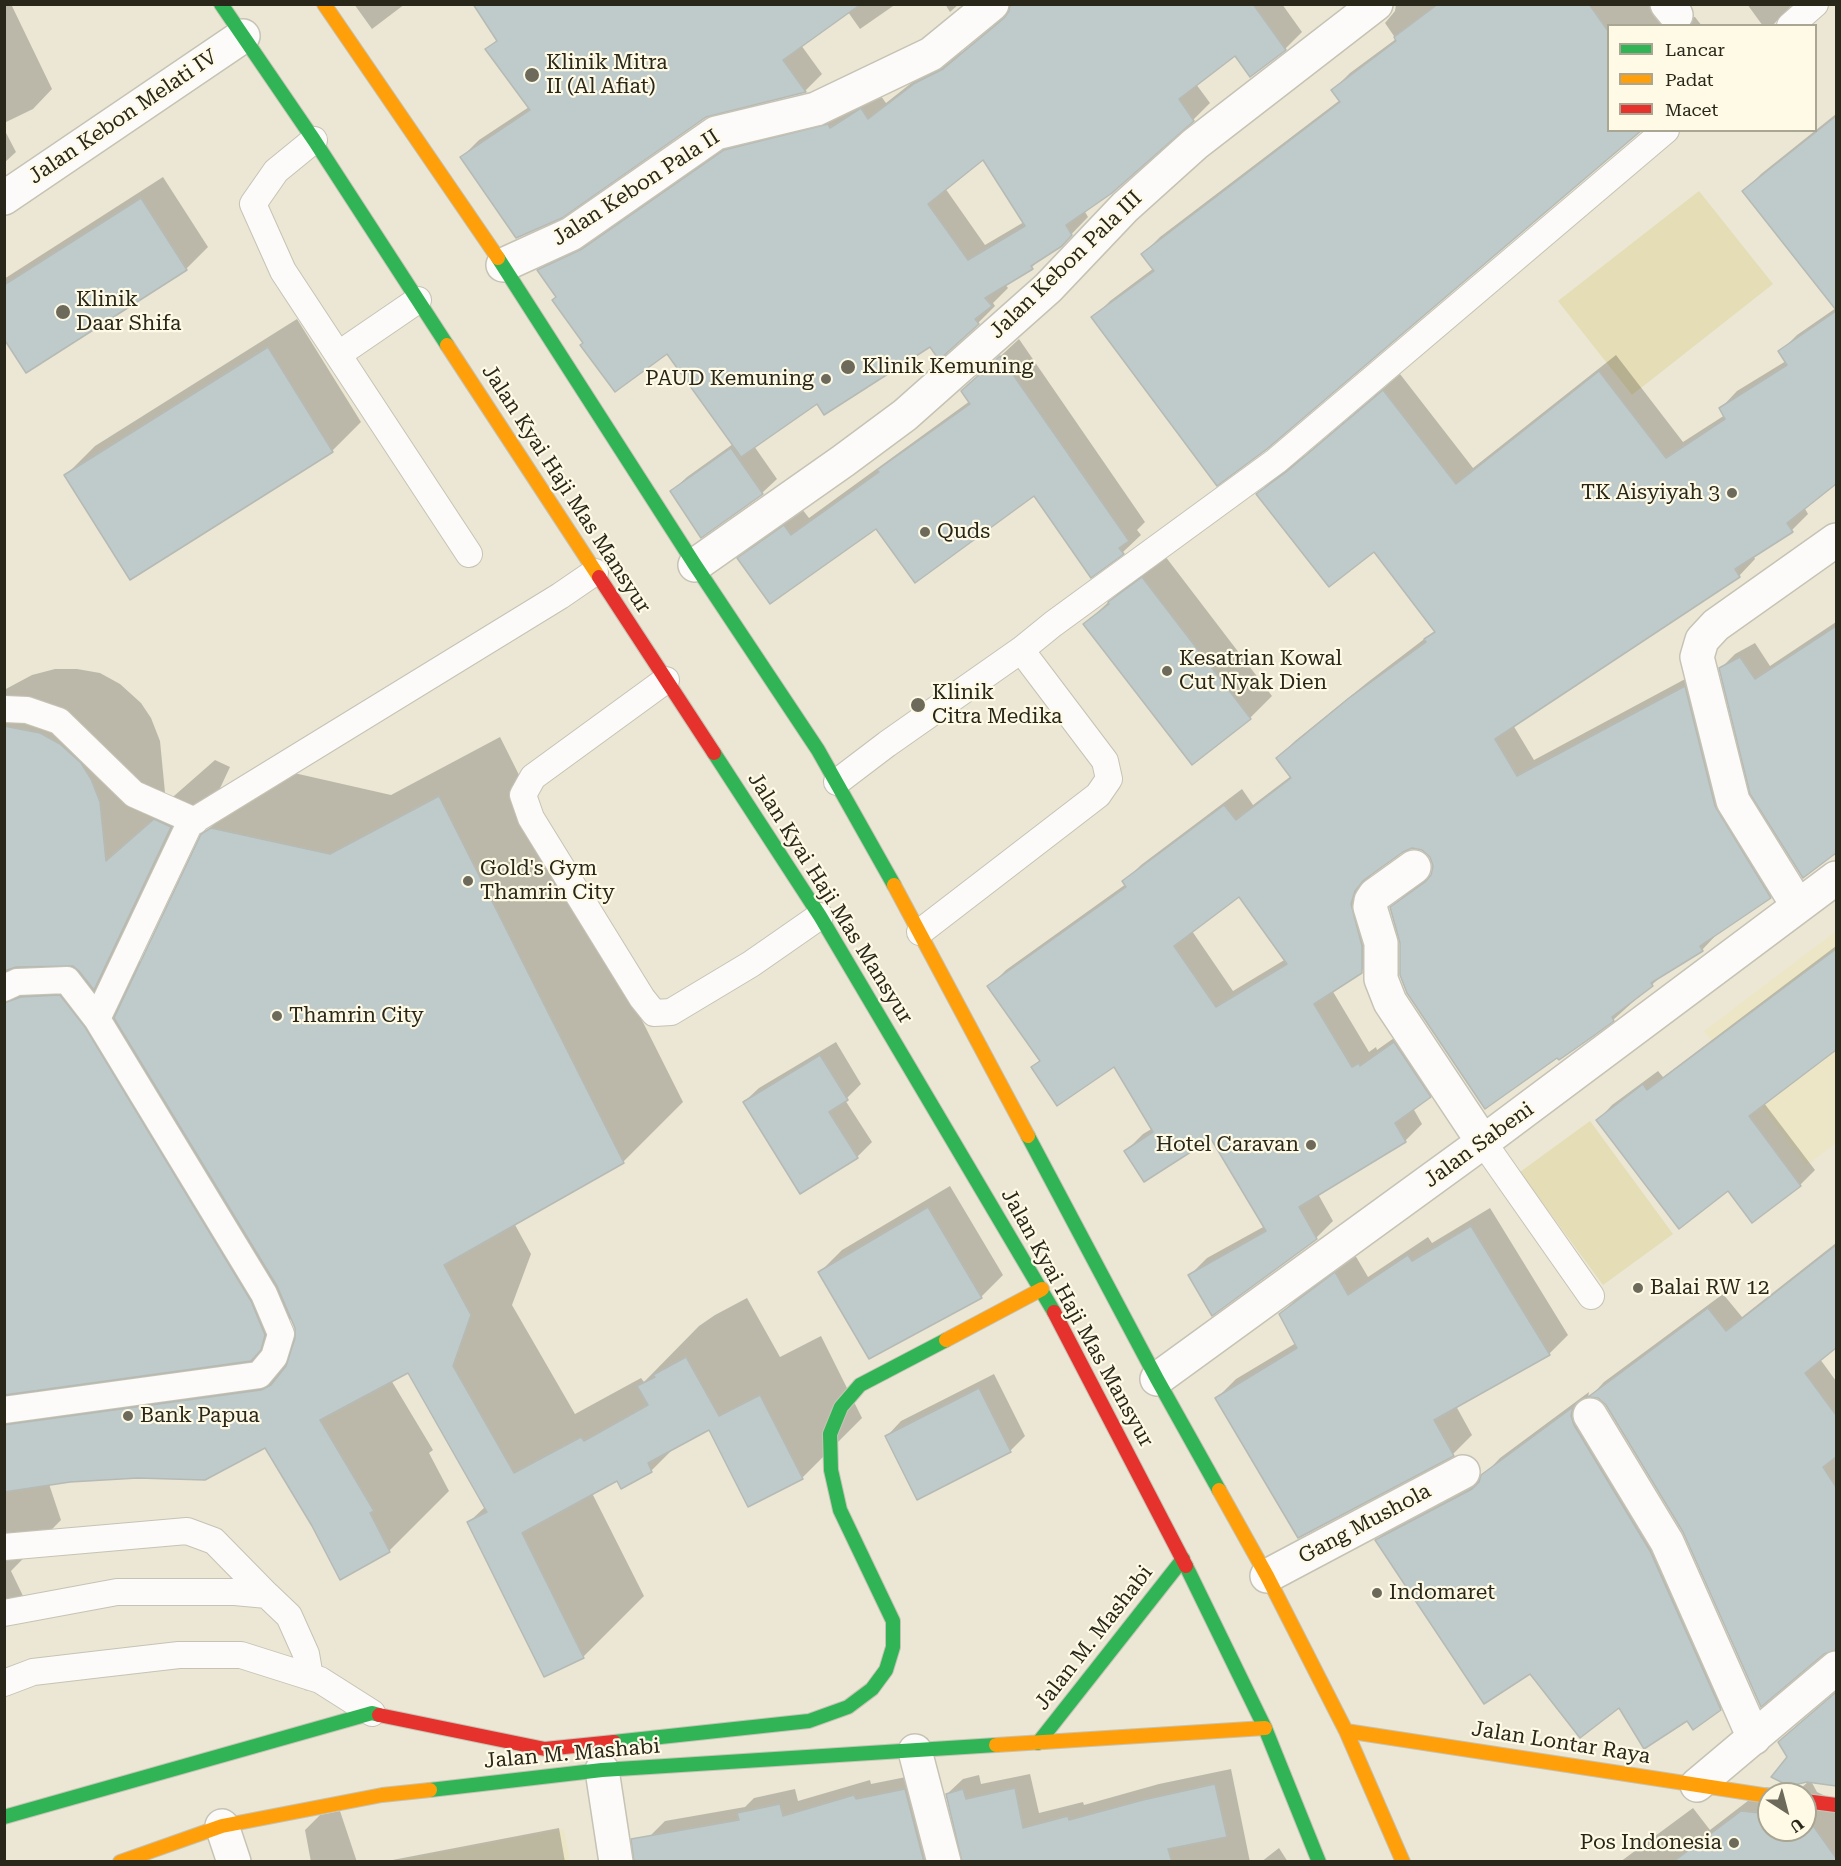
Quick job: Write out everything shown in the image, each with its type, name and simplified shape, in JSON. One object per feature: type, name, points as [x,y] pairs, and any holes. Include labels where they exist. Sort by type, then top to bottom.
[{"type":"main road","name":"Jalan Kyai Haji Mas Mansyur","points":[[221,4],[314,140],[820,916],[1042,1289],[1183,1559],[1265,1728],[1319,1862]]},
{"type":"main road","name":"Jalan Kyai Haji Mas Mansyur","points":[[324,4],[503,265],[837,782],[920,932],[1157,1379],[1267,1576],[1346,1731],[1402,1862]]},
{"type":"main road","points":[[4,1817],[372,1713],[545,1749],[809,1721],[848,1707],[872,1689],[886,1670],[893,1647],[893,1621],[840,1510],[831,1470],[830,1434],[841,1407],[860,1385],[1042,1289]]},
{"type":"main road","name":"Jalan M. Mashabi","points":[[1038,1743],[1183,1559]]},
{"type":"main road","name":"Jalan M. Mashabi","points":[[120,1862],[222,1826],[382,1795],[602,1770],[1265,1728]]},
{"type":"main road","name":"Jalan Lontar Raya","points":[[1346,1731],[1757,1794]]},
{"type":"main road","points":[[1817,1803],[1836,1805]]},
{"type":"street","name":"Jalan Kebon Pala II","points":[[503,265],[571,234],[716,133],[816,109],[931,54],[992,4]]},
{"type":"street","name":"Jalan Kebon Pala III","points":[[695,565],[843,461],[905,414],[1047,288],[1125,207],[1195,144],[1376,4]]},
{"type":"street","name":"Jalan Kebon Melati IV","points":[[4,198],[243,36]]},
{"type":"street","points":[[1798,906],[1733,801],[1696,657],[1702,640],[1716,625],[1836,540]]},
{"type":"street","points":[[1414,867],[1375,895],[1371,901],[1370,907],[1381,943],[1381,979],[1390,1002],[1483,1142]]},
{"type":"street","name":"Jalan Sabeni","points":[[1157,1379],[1483,1142],[1836,878]]},
{"type":"street","points":[[1590,1415],[1666,1542],[1754,1738]]},
{"type":"street","name":"Gang Mushola","points":[[1267,1576],[1463,1472]]},
{"type":"street","points":[[1697,1785],[1836,1668]]},
{"type":"street","points":[[915,1750],[944,1862]]},
{"type":"street","points":[[602,1770],[616,1862]]},
{"type":"street","points":[[222,1826],[234,1862]]},
{"type":"lane","points":[[1792,24],[1815,4]]},
{"type":"lane","points":[[837,782],[1021,650],[1053,624],[1276,461],[1664,132]]},
{"type":"lane","points":[[314,140],[276,171],[253,204],[283,270],[469,554]]},
{"type":"lane","points":[[339,354],[418,300]]},
{"type":"lane","points":[[97,1019],[190,823],[595,572]]},
{"type":"lane","points":[[920,932],[1098,795],[1109,779],[1105,760],[1021,650]]},
{"type":"lane","points":[[666,680],[533,777],[523,795],[531,818],[642,998],[654,1012],[671,1012],[751,964],[820,916]]},
{"type":"lane","points":[[4,709],[27,710],[59,721],[134,794],[195,821]]},
{"type":"lane","points":[[4,988],[17,982],[67,980],[97,1019],[264,1294],[281,1334],[274,1357],[259,1376],[4,1410]]},
{"type":"lane","points":[[1483,1142],[1590,1296]]},
{"type":"lane","points":[[4,1547],[187,1531],[214,1541],[289,1616],[306,1654],[310,1677]]},
{"type":"lane","points":[[4,1613],[117,1592],[235,1592],[267,1595]]},
{"type":"lane","points":[[4,1683],[33,1672],[179,1655],[241,1655],[320,1680],[372,1713]]},
{"type":"shaded area","points":[[1699,191],[1773,284],[1632,395],[1558,301]]},
{"type":"shaded area","points":[[1836,931],[1836,1143],[1806,1166],[1704,1031]]},
{"type":"shaded area","points":[[1590,1121],[1673,1234],[1603,1285],[1520,1172]]},
{"type":"shaded area","points":[[564,1829],[570,1861],[395,1861],[552,1831]]},
{"type":"building","points":[[473,4],[861,4],[783,60],[806,92],[706,117],[562,218],[516,238],[460,157],[530,110],[485,49],[497,41]]},
{"type":"building","points":[[1010,4],[1253,4],[1286,50],[1250,77],[1235,56],[1179,99],[1194,121],[1112,193],[1066,225],[1072,235],[1062,246],[1031,266],[1033,269],[985,298],[992,306],[975,319],[979,324],[939,360],[930,347],[824,415],[817,404],[741,457],[667,354],[615,392],[580,345],[583,343],[552,300],[556,297],[537,270],[582,249],[724,150],[828,124],[830,128],[861,108],[868,119],[915,83],[943,69],[1004,18],[1009,11]],"holes":[[[983,160],[1025,226],[968,260],[928,204]]]},
{"type":"building","points":[[1438,4],[1589,4],[1607,30],[1607,132],[1640,132],[1267,449],[1217,486],[1091,317],[1154,271],[1141,254],[1340,102],[1331,90],[1396,41],[1394,37]]},
{"type":"building","points":[[1836,116],[1836,310],[1742,191]]},
{"type":"building","name":"Klinik Daar Shifa","points":[[141,198],[187,270],[26,373],[4,339],[4,285]]},
{"type":"building","points":[[1836,311],[1836,484],[1787,523],[1793,532],[1735,569],[1740,577],[1495,739],[1517,776],[1685,686],[1715,806],[1771,898],[1700,946],[1703,951],[1651,983],[1653,986],[1612,1017],[1614,1021],[1485,1109],[1407,993],[1400,975],[1400,943],[1390,907],[1425,882],[1431,875],[1433,866],[1430,857],[1422,850],[1412,848],[1364,880],[1355,891],[1351,904],[1362,946],[1362,973],[1314,1004],[1352,1067],[1359,1063],[1360,1066],[1394,1042],[1431,1097],[1395,1123],[1406,1142],[1299,1207],[1317,1239],[1212,1316],[1188,1275],[1266,1231],[1211,1139],[1144,1182],[1124,1151],[1153,1132],[1114,1067],[1057,1106],[1031,1067],[1040,1061],[987,986],[1126,887],[1122,881],[1224,805],[1236,820],[1291,778],[1276,758],[1349,698],[1426,642],[1424,639],[1435,632],[1374,552],[1329,587],[1256,494],[1286,472],[1383,390],[1456,484],[1599,371],[1666,458],[1725,419],[1719,408],[1787,365],[1778,351]],"holes":[[[1239,897],[1287,964],[1216,1007],[1174,946]]]},
{"type":"building","points":[[268,347],[333,452],[130,580],[64,475]]},
{"type":"building","points":[[1000,356],[1129,541],[1119,548],[1124,554],[1091,578],[1034,496],[915,583],[876,529],[770,604],[737,558],[784,525],[791,535],[970,404],[961,391]]},
{"type":"building","points":[[731,448],[763,494],[701,538],[670,491]]},
{"type":"building","name":"Kesatrian Kowal Cut Nyak Dien","points":[[1142,577],[1251,719],[1192,765],[1083,624]]},
{"type":"building","points":[[1836,626],[1836,853],[1803,878],[1750,794],[1719,668],[1740,657],[1755,679]]},
{"type":"building","points":[[4,726],[40,733],[60,744],[81,763],[91,779],[100,802],[106,861],[154,819],[171,827],[94,990],[73,966],[16,967],[4,971]]},
{"type":"building","name":"Thamrin City","points":[[439,796],[624,1163],[444,1265],[471,1315],[453,1366],[514,1473],[581,1437],[584,1441],[648,1405],[637,1386],[686,1357],[719,1416],[760,1395],[803,1479],[748,1507],[709,1430],[648,1463],[652,1472],[621,1489],[617,1481],[522,1533],[584,1658],[544,1677],[467,1522],[487,1512],[408,1373],[320,1420],[374,1511],[370,1513],[390,1552],[340,1580],[312,1526],[265,1448],[205,1480],[138,1478],[70,1482],[4,1492],[4,1425],[261,1390],[271,1385],[286,1366],[295,1338],[295,1328],[277,1286],[114,1018],[201,834],[211,828],[330,854]]},
{"type":"building","points":[[1836,949],[1836,1050],[1749,1116],[1801,1186],[1752,1223],[1728,1191],[1679,1229],[1596,1120],[1643,1084],[1647,1090]]},
{"type":"building","points":[[60,995],[85,1027],[251,1301],[265,1335],[261,1350],[251,1361],[4,1395],[4,1003],[21,997]]},
{"type":"building","points":[[820,1055],[848,1100],[829,1112],[858,1158],[800,1194],[743,1102]]},
{"type":"building","points":[[928,1207],[982,1298],[869,1359],[818,1272]]},
{"type":"building","points":[[1471,1226],[1550,1355],[1434,1420],[1454,1456],[1298,1538],[1215,1398],[1297,1348],[1279,1314],[1335,1272],[1348,1295],[1408,1255],[1412,1261]]},
{"type":"building","points":[[1836,1245],[1836,1348],[1805,1373],[1836,1415],[1836,1457],[1823,1467],[1836,1487],[1836,1650],[1824,1654],[1761,1707],[1683,1532],[1606,1405],[1598,1398],[1588,1397],[1708,1308],[1726,1331]]},
{"type":"building","points":[[979,1388],[1011,1452],[917,1500],[885,1436]]},
{"type":"building","points":[[1573,1407],[1571,1416],[1574,1425],[1650,1551],[1721,1710],[1693,1730],[1687,1721],[1644,1749],[1619,1708],[1580,1738],[1530,1674],[1484,1704],[1375,1540],[1472,1489],[1479,1482],[1481,1475]]},
{"type":"building","points":[[1836,1692],[1836,1786],[1817,1782],[1781,1782],[1771,1777],[1787,1757],[1778,1742]]},
{"type":"building","points":[[1215,1784],[1227,1837],[1168,1849],[1172,1862],[962,1862],[946,1794],[963,1789],[966,1799],[1015,1788],[1023,1828],[1068,1816],[1069,1820]]},
{"type":"building","points":[[905,1789],[924,1862],[634,1862],[631,1839],[739,1820],[737,1813],[780,1804],[783,1816],[854,1795],[856,1799]]},
{"type":"building","points":[[1741,1811],[1757,1813],[1757,1842],[1817,1842],[1817,1831],[1836,1858],[1836,1862],[1673,1862]]},
{"type":"traffic: fast","points":[[221,4],[314,140],[447,345]]},
{"type":"traffic: fast","points":[[498,258],[695,565],[818,750],[894,885]]},
{"type":"traffic: fast","points":[[714,753],[820,916],[1054,1312]]},
{"type":"traffic: fast","points":[[1028,1136],[1157,1379],[1219,1490]]},
{"type":"traffic: fast","points":[[614,1742],[809,1721],[848,1707],[872,1689],[886,1670],[893,1647],[893,1621],[840,1510],[831,1470],[830,1434],[841,1407],[860,1385],[946,1340]]},
{"type":"traffic: fast","points":[[1038,1743],[1183,1559]]},
{"type":"traffic: fast","points":[[1186,1566],[1265,1728],[1319,1862]]},
{"type":"traffic: fast","points":[[4,1817],[372,1713],[379,1715]]},
{"type":"traffic: fast","points":[[430,1790],[602,1770],[996,1745]]},
{"type":"traffic: slow","points":[[324,4],[498,258]]},
{"type":"traffic: slow","points":[[447,345],[599,577]]},
{"type":"traffic: slow","points":[[894,885],[1028,1136]]},
{"type":"traffic: slow","points":[[946,1340],[1042,1289]]},
{"type":"traffic: slow","points":[[1219,1490],[1267,1576],[1346,1731],[1403,1862]]},
{"type":"traffic: slow","points":[[996,1745],[1265,1728]]},
{"type":"traffic: slow","points":[[1346,1731],[1757,1794]]},
{"type":"traffic: slow","points":[[120,1862],[222,1826],[382,1795],[430,1790]]},
{"type":"traffic: jam","points":[[599,577],[714,753]]},
{"type":"traffic: jam","points":[[1054,1312],[1186,1566]]},
{"type":"traffic: jam","points":[[379,1715],[545,1749],[614,1742]]},
{"type":"traffic: jam","points":[[1817,1803],[1836,1805]]},
{"type":"place","name":"Klinik Mitra II (Al Afiat)","points":[[532,75]]},
{"type":"place","name":"Klinik Daar Shifa","points":[[63,312]]},
{"type":"place","name":"Klinik Kemuning","points":[[848,367]]},
{"type":"place","name":"PAUD Kemuning","points":[[826,379]]},
{"type":"place","name":"TK Aisyiyah 3","points":[[1732,493]]},
{"type":"place","name":"Quds","points":[[925,532]]},
{"type":"place","name":"Kesatrian Kowal Cut Nyak Dien","points":[[1167,671]]},
{"type":"place","name":"Klinik Citra Medika","points":[[918,705]]},
{"type":"place","name":"Gold's Gym Thamrin City","points":[[468,881]]},
{"type":"place","name":"Thamrin City","points":[[277,1016]]},
{"type":"place","name":"Hotel Caravan","points":[[1311,1145]]},
{"type":"place","name":"Balai RW 12","points":[[1638,1288]]},
{"type":"place","name":"Bank Papua","points":[[128,1416]]},
{"type":"place","name":"Indomaret","points":[[1377,1593]]},
{"type":"place","name":"Pos Indonesia","points":[[1734,1843]]}]
